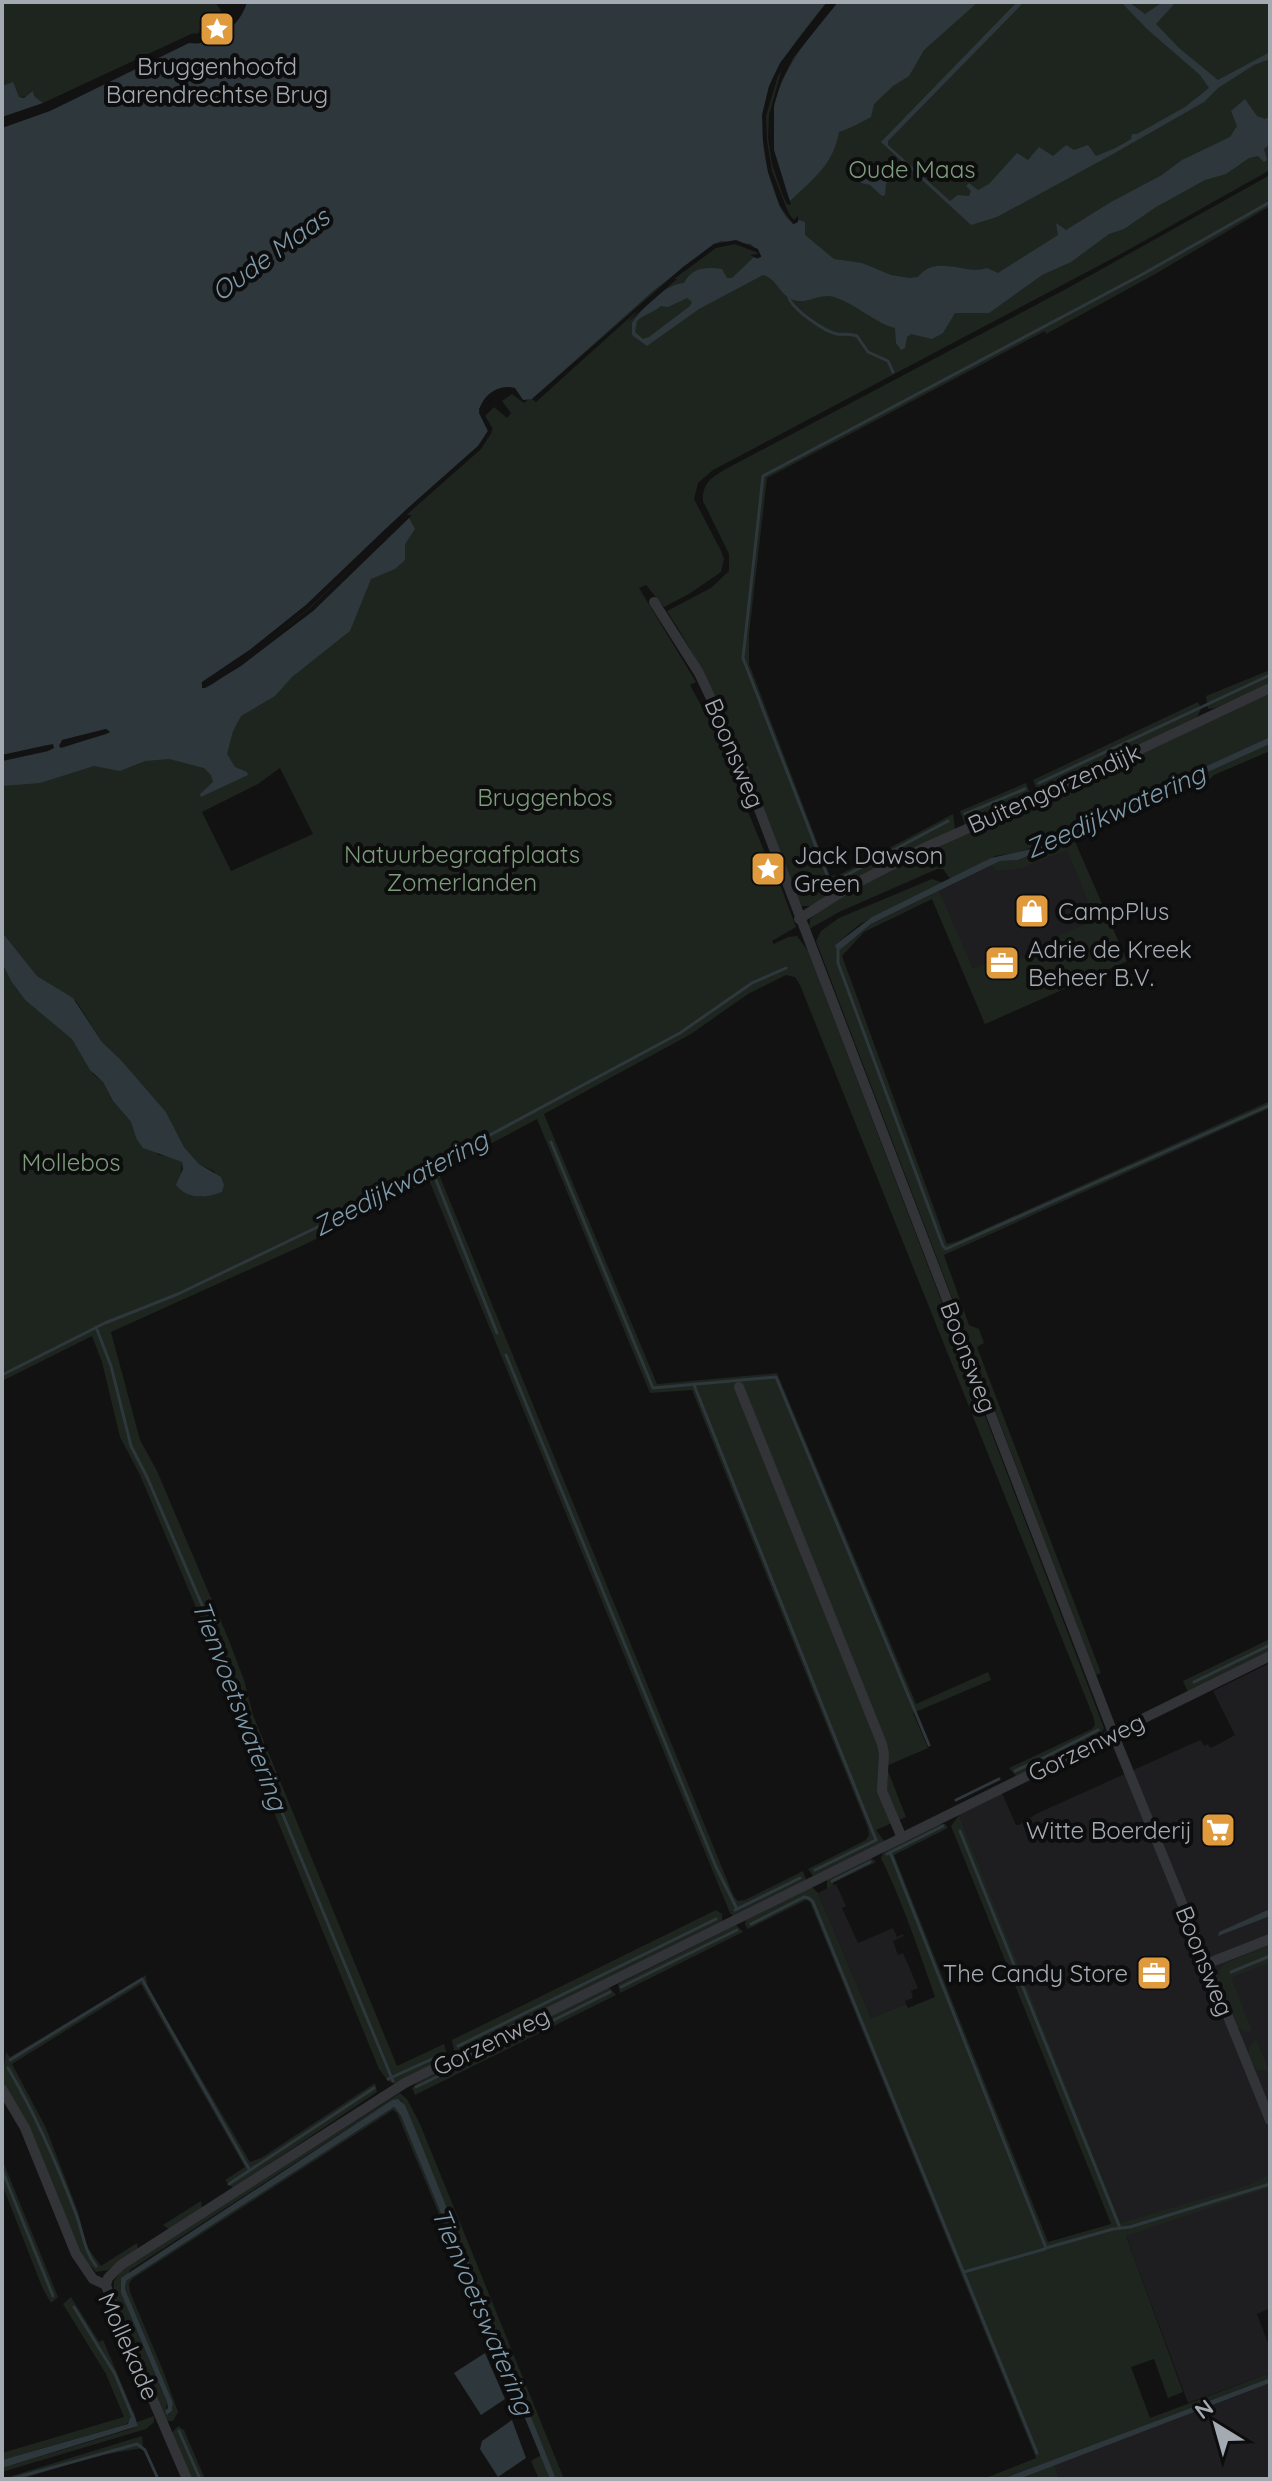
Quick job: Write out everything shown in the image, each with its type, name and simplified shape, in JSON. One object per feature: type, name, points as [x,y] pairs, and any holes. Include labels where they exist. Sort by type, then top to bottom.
[{"type":"street","name":"Boonsweg","points":[[654,602],[688,653],[715,704],[758,807],[1113,1733],[1270,2120]]},
{"type":"street","name":"Buitengorzendijk","points":[[799,919],[842,891],[926,847],[1270,688]]},
{"type":"street","points":[[739,1387],[882,1744],[882,1791],[902,1838]]},
{"type":"street","name":"Gorzenweg","points":[[106,2285],[108,2278],[121,2265],[387,2093],[1270,1656]]},
{"type":"street","points":[[1206,1964],[1270,1939]]},
{"type":"street","name":"Mollekade","points":[[2,2089],[25,2128],[79,2261],[93,2279],[106,2285],[187,2479]]},
{"type":"shaded area","points":[[1073,837],[1127,961],[985,1024],[931,895],[1000,861],[1018,860]]},
{"type":"shaded area","points":[[1270,1663],[1270,2308],[1257,2314],[1270,2348],[1270,2373],[1188,2403],[1126,2236],[959,1815],[1002,1793],[1016,1825],[1019,1825],[1036,1814],[1191,1744],[1201,1740],[1204,1746],[1215,1746],[1235,1735],[1213,1691]]},
{"type":"shaded area","points":[[836,1884],[846,1906],[842,1908],[858,1943],[893,1928],[897,1937],[903,1934],[893,1941],[898,1955],[903,1953],[918,1988],[911,1991],[913,1998],[905,2001],[906,2004],[871,2018],[818,1893]]},
{"type":"shaded area","points":[[1270,2383],[1270,2479],[1060,2479],[1054,2465]]},
{"type":"green space","points":[[2,2],[215,2],[226,18],[202,23],[199,33],[43,103],[34,96],[19,97],[15,92],[2,89]]},
{"type":"green space","points":[[796,2],[1270,2],[1270,170],[1119,255],[713,470],[698,483],[694,499],[724,559],[721,572],[664,607],[646,585],[639,588],[696,682],[690,685],[715,731],[796,927],[772,941],[774,944],[797,936],[808,951],[1104,1728],[1101,1734],[1016,1776],[1009,1768],[1092,1729],[1095,1725],[1093,1716],[800,985],[795,977],[786,975],[748,994],[691,1034],[544,1114],[657,1384],[777,1373],[916,1704],[988,1672],[991,1680],[913,1713],[928,1748],[886,1766],[906,1817],[876,1830],[885,1842],[813,1876],[808,1869],[866,1840],[868,1828],[692,1390],[650,1393],[537,1119],[438,1172],[734,1897],[738,1901],[745,1900],[803,1871],[806,1880],[733,1916],[730,1913],[429,1180],[308,1243],[111,1332],[140,1440],[157,1471],[228,1638],[253,1715],[397,2066],[444,2044],[447,2055],[442,2060],[395,2084],[388,2081],[379,2069],[238,1724],[220,1664],[140,1475],[120,1437],[102,1362],[92,1336],[2,1381],[2,963],[25,1000],[72,1038],[94,1075],[103,1082],[113,1101],[131,1122],[136,1138],[159,1155],[182,1162],[181,1175],[200,1197],[211,1194],[215,1172],[199,1164],[184,1147],[166,1112],[102,1042],[76,1001],[37,976],[2,932],[2,752],[477,443],[493,429],[485,416],[494,407],[507,418],[511,413],[502,401],[512,394],[524,403],[654,288],[743,176]],"holes":[[[280,768],[313,834],[231,871],[202,812],[258,784]]]},
{"type":"green space","points":[[1270,175],[1270,206],[1046,334],[1045,331],[767,478],[749,634],[749,664],[830,876],[839,875],[953,814],[955,829],[813,906],[800,906],[725,718],[667,611],[711,588],[729,571],[729,554],[703,501],[706,486],[724,470],[1066,289]]},
{"type":"green space","points":[[1270,670],[1270,685],[1208,709],[1206,696]]},
{"type":"green space","points":[[1270,692],[1270,737],[1053,840],[1019,852],[995,856],[951,880],[943,869],[937,869],[839,912],[809,929],[810,919],[830,902],[901,863]]},
{"type":"green space","points":[[1198,702],[1201,709],[1197,717],[1042,791],[1036,787],[1033,780]]},
{"type":"green space","points":[[1270,744],[1270,751],[1214,775],[1208,781],[1190,785],[1075,842],[1127,961],[985,1024],[932,899],[864,932],[842,956],[947,1244],[1270,1101],[1270,1108],[944,1255],[969,1325],[979,1329],[984,1343],[977,1347],[1101,1673],[1096,1675],[816,941],[821,931],[839,918],[932,879],[943,883],[860,924],[835,945],[841,949],[871,924],[939,891],[973,969],[988,963],[1013,962],[1053,945],[1051,939],[1096,920],[1067,850],[1022,868],[997,871],[991,865],[1018,860],[1096,828]]},
{"type":"green space","points":[[1026,783],[1029,796],[965,825],[960,811]]},
{"type":"green space","points":[[1270,1639],[1270,1651],[1188,1692],[1183,1681]]},
{"type":"green space","points":[[959,1815],[1121,2223],[1252,2184],[1270,2174],[1270,2191],[1268,2188],[1126,2236],[1183,2392],[1168,2398],[1154,2359],[1131,2367],[1150,2418],[1270,2373],[1270,2378],[1002,2479],[983,2479],[1036,2458],[810,1902],[806,1900],[748,1929],[745,1925],[746,1920],[812,1887],[818,1893],[871,2018],[935,1997],[904,1910],[881,1858],[884,1851],[939,1824],[945,1824],[948,1828],[894,1855],[1048,2242],[1111,2224],[951,1826]]},
{"type":"green space","points":[[871,1858],[876,1862],[827,1889],[827,1880]]},
{"type":"green space","points":[[716,1910],[722,1914],[722,1921],[457,2052],[454,2050],[452,2040]]},
{"type":"green space","points":[[736,1925],[743,1932],[620,1993],[618,1984]]},
{"type":"green space","points":[[1270,1945],[1270,1962],[1231,1978],[1252,2031],[1245,2032],[1237,2027],[1218,1979],[1219,1971],[1225,1963]]},
{"type":"green space","points":[[146,1975],[147,1986],[250,2162],[261,2158],[375,2083],[377,2092],[233,2188],[225,2180],[245,2167],[141,1984],[12,2064],[46,2128],[78,2212],[87,2247],[101,2266],[137,2243],[138,2249],[108,2270],[96,2272],[81,2256],[19,2111],[2,2084],[6,2052],[10,2057]]},
{"type":"green space","points":[[607,1988],[616,1995],[415,2095],[412,2088],[417,2083]]},
{"type":"green space","points":[[1256,2039],[1269,2071],[1257,2070],[1249,2058],[1250,2047]]},
{"type":"green space","points":[[400,2093],[407,2099],[420,2124],[564,2479],[556,2479],[401,2100],[392,2100],[130,2270],[121,2293],[167,2402],[168,2415],[173,2403],[125,2289],[126,2281],[394,2107],[401,2116],[468,2284],[397,2113],[393,2110],[132,2279],[130,2292],[178,2412],[173,2421],[167,2421],[113,2297],[114,2281],[124,2267]]},
{"type":"green space","points":[[2,2159],[58,2297],[51,2303],[2,2184]]},
{"type":"green space","points":[[201,2201],[202,2208],[169,2229],[163,2225]]},
{"type":"green space","points":[[71,2297],[99,2342],[103,2340],[133,2411],[130,2422],[2,2460],[2,2453],[124,2417],[106,2374],[63,2304]]},
{"type":"green space","points":[[154,2416],[154,2422],[146,2429],[2,2472],[2,2468],[131,2429],[138,2426],[137,2422]]},
{"type":"green space","points":[[178,2426],[184,2430],[205,2479],[191,2479],[172,2433]]},
{"type":"green space","points":[[142,2436],[143,2448],[96,2456],[21,2479],[2,2479]]},
{"type":"green space","points":[[541,2455],[550,2479],[539,2479],[531,2461]]},
{"type":"green space","points":[[1054,2465],[1060,2479],[1019,2479]]},
{"type":"water","name":"Oude Maas","points":[[247,2],[827,2],[781,64],[765,105],[765,154],[771,182],[780,206],[790,221],[795,224],[799,220],[805,222],[805,235],[834,259],[862,263],[891,275],[909,278],[942,266],[987,268],[998,273],[1058,235],[1056,223],[1066,230],[1162,175],[1182,160],[1230,137],[1237,126],[1231,111],[1245,99],[1257,116],[1265,119],[1270,116],[1270,144],[1264,149],[1267,160],[1264,162],[1258,156],[1249,158],[1226,174],[1205,180],[1124,229],[1109,234],[1071,262],[1042,275],[989,313],[955,313],[943,333],[932,339],[911,334],[901,350],[896,343],[895,328],[834,297],[802,301],[791,299],[763,275],[699,309],[647,346],[632,335],[632,323],[648,304],[669,287],[684,283],[695,271],[722,269],[727,278],[732,278],[754,257],[758,259],[762,256],[751,244],[721,241],[714,244],[653,291],[532,399],[523,400],[515,388],[502,387],[491,392],[480,407],[479,413],[488,431],[478,446],[306,605],[251,649],[201,683],[205,688],[213,684],[313,611],[409,518],[415,529],[405,544],[405,560],[395,569],[371,579],[350,631],[292,677],[275,696],[241,716],[227,754],[235,767],[248,775],[201,797],[200,794],[213,782],[211,775],[204,768],[169,759],[145,761],[120,771],[94,766],[40,783],[2,786],[2,761],[48,751],[47,745],[2,755],[2,128],[50,111],[189,43],[217,38],[233,26]],"holes":[[[687,298],[692,302],[690,306],[649,337],[643,339],[635,332],[637,321],[643,317],[661,306],[668,307]],[[106,729],[110,732],[107,734],[61,747],[62,740]]]},
{"type":"water","points":[[838,2],[978,2],[924,50],[909,76],[874,104],[871,117],[839,132],[827,162],[790,201],[778,170],[773,142],[773,117],[778,94],[787,71],[801,49]]},
{"type":"water","points":[[1017,2],[1024,2],[888,141],[888,145],[950,201],[958,195],[969,196],[971,191],[966,186],[969,183],[978,190],[989,184],[1017,153],[1028,160],[1039,147],[1053,156],[1066,145],[1074,150],[1088,145],[1096,156],[1110,151],[1131,139],[1132,134],[1185,107],[1209,88],[1200,75],[1121,2],[1129,2],[1145,14],[1163,2],[1176,2],[1156,24],[1218,80],[1270,52],[1270,59],[1254,65],[1218,88],[1204,102],[1113,154],[997,217],[971,225],[881,142]]},
{"type":"water","points":[[13,82],[19,97],[24,98],[33,91],[34,96],[43,103],[2,117],[2,86]]},
{"type":"water","points":[[879,168],[890,178],[882,196],[870,185],[861,183],[860,175],[864,169]]},
{"type":"water","points":[[1270,737],[1270,744],[1096,828],[1018,860],[1000,861],[871,924],[841,949],[836,948],[835,945],[872,917],[991,858],[1031,849],[1073,832]]},
{"type":"water","points":[[2,932],[37,976],[73,998],[102,1042],[166,1112],[184,1147],[199,1164],[221,1177],[224,1185],[222,1192],[210,1196],[186,1193],[176,1185],[183,1169],[182,1162],[143,1148],[131,1122],[113,1101],[103,1082],[90,1070],[72,1039],[25,1000],[11,981],[2,963]]},
{"type":"water","points":[[1270,1909],[1270,1916],[1218,1936],[1219,1932]]},
{"type":"water","points":[[398,2099],[405,2105],[556,2479],[550,2479],[401,2116],[394,2107],[126,2281],[125,2289],[173,2403],[172,2411],[167,2415],[165,2411],[167,2402],[121,2293],[121,2278],[392,2100]]},
{"type":"water","points":[[485,2353],[505,2399],[481,2415],[454,2373]]},
{"type":"water","points":[[1270,2378],[1270,2383],[1019,2479],[1002,2479]]},
{"type":"water","points":[[133,2411],[138,2426],[2,2468],[2,2460],[128,2424]]},
{"type":"water","points":[[512,2420],[526,2458],[498,2477],[480,2449],[482,2441]]},
{"type":"pier","points":[[827,2],[838,2],[793,58],[774,105],[774,150],[791,205],[783,196],[772,164],[768,138],[769,115],[781,72],[806,34],[778,76],[766,116],[767,141],[772,171],[789,214],[794,220],[798,216],[798,222],[793,224],[780,206],[768,172],[762,115],[769,86],[780,63]]},
{"type":"pier","points":[[736,240],[758,249],[761,257],[750,255],[758,254],[735,244],[716,248],[674,279],[677,279],[536,402],[532,399],[683,267],[714,244]]},
{"type":"pier","points":[[487,396],[490,399],[483,412],[492,432],[481,449],[407,515],[412,515],[313,611],[241,666],[202,688],[202,682],[251,649],[306,605],[478,446],[488,431],[479,409]],"holes":[[[365,555],[310,608],[258,649],[309,608]]]},
{"type":"pier","points":[[106,729],[110,732],[61,748],[59,746],[62,740]]},
{"type":"pier","points":[[53,744],[54,748],[48,751],[2,761],[2,755]]},
{"type":"waterway","points":[[948,821],[841,878],[829,880],[743,658],[763,476],[1143,274],[1270,202]]},
{"type":"waterway","points":[[789,298],[802,313],[824,329],[857,336],[868,352],[888,361],[893,372]]},
{"type":"waterway","points":[[1039,783],[1270,675]]},
{"type":"waterway","points":[[965,814],[1025,789]]},
{"type":"waterway","points":[[838,949],[838,963],[946,1249],[1270,1105]]},
{"type":"waterway","name":"Zeedijkwatering","points":[[2,1375],[105,1323],[178,1294],[326,1223],[680,1033],[752,983],[786,968]]},
{"type":"waterway","points":[[551,1142],[653,1388],[776,1377],[929,1745]]},
{"type":"waterway","points":[[436,1180],[497,1333]]},
{"type":"waterway","name":"Tienvoetswatering","points":[[96,1327],[111,1366],[131,1446],[220,1647],[238,1706],[393,2081]]},
{"type":"waterway","points":[[506,1355],[716,1867],[737,1909]]},
{"type":"waterway","points":[[694,1385],[876,1840],[815,1870]]},
{"type":"waterway","points":[[1194,1682],[1270,1645]]},
{"type":"waterway","points":[[1041,1759],[1098,1730]]},
{"type":"waterway","points":[[1015,1771],[1032,1763]]},
{"type":"waterway","points":[[956,1800],[999,1779]]},
{"type":"waterway","points":[[887,1854],[943,1826]]},
{"type":"waterway","points":[[960,1831],[1120,2228]]},
{"type":"waterway","points":[[890,1852],[1046,2248],[1130,2227],[1270,2184]]},
{"type":"waterway","points":[[832,1881],[870,1862]]},
{"type":"waterway","points":[[735,1910],[800,1878]]},
{"type":"waterway","points":[[751,1924],[804,1897],[813,1902],[1037,2453]]},
{"type":"waterway","points":[[458,2046],[716,1919]]},
{"type":"waterway","points":[[621,1987],[737,1930]]},
{"type":"waterway","points":[[1231,1972],[1270,1956]]},
{"type":"waterway","points":[[10,2060],[142,1979],[249,2169]]},
{"type":"waterway","points":[[546,2024],[610,1992]]},
{"type":"waterway","points":[[488,2052],[538,2028]]},
{"type":"waterway","points":[[388,2079],[443,2054]]},
{"type":"waterway","points":[[416,2087],[477,2057]]},
{"type":"waterway","points":[[8,2068],[45,2140],[76,2214],[86,2248],[96,2266]]},
{"type":"waterway","points":[[229,2184],[374,2088]]},
{"type":"waterway","points":[[2,2170],[53,2296]]},
{"type":"waterway","points":[[964,2272],[1045,2249]]},
{"type":"waterway","points":[[74,2307],[115,2374],[132,2415]]},
{"type":"waterway","points":[[179,2431],[200,2479]]},
{"type":"waterway","points":[[11,2479],[137,2444],[145,2450],[158,2479]]},
{"type":"place","name":"Bruggenhoofd Barendrechtse Brug","points":[[217,29]]},
{"type":"place","name":"Jack Dawson Green","points":[[768,869]]},
{"type":"place","name":"CampPlus","points":[[1032,911]]},
{"type":"place","name":"Adrie de Kreek Beheer B.V.","points":[[1002,963]]},
{"type":"place","name":"Witte Boerderij","points":[[1218,1830]]},
{"type":"place","name":"The Candy Store","points":[[1154,1973]]},
{"type":"park label","name":"Bruggenbos","points":[[545,797]]},
{"type":"park label","name":"Natuurbegraafplaats Zomerlanden","points":[[462,868]]},
{"type":"park label","name":"Mollebos","points":[[71,1162]]}]
